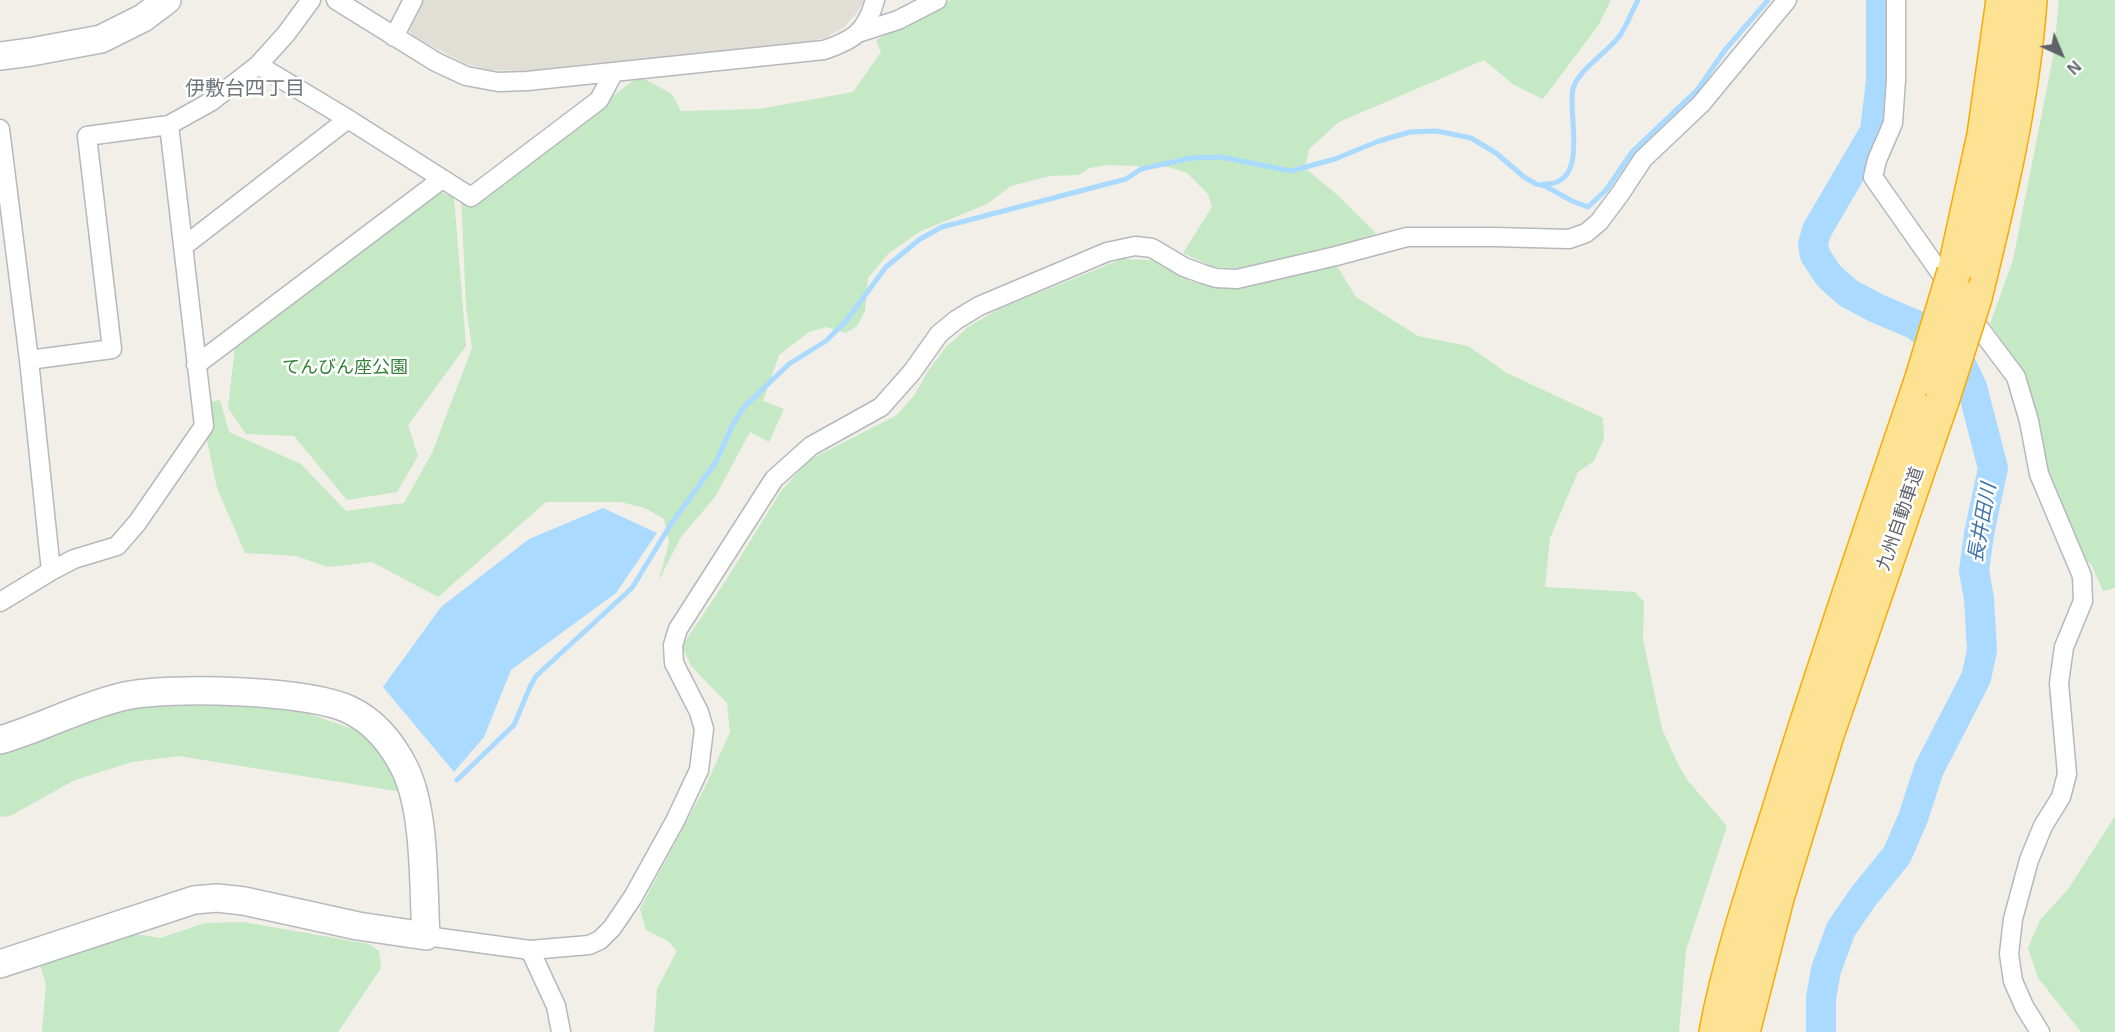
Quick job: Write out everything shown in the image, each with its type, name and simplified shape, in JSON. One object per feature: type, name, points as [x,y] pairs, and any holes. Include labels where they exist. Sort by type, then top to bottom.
[{"type":"highway","name":"九州自動車道","points":[[1743,1032],[1777,898],[1932,389],[1954,272],[1984,135],[2003,0]]},
{"type":"highway","name":"九州自動車道","points":[[1716,1032],[1751,900],[1804,728],[1932,389],[1975,298],[2011,139],[2030,0]]},
{"type":"street","points":[[0,56],[101,39],[143,18],[167,0]]},
{"type":"street","points":[[28,360],[112,349],[87,136],[169,126],[212,101],[258,65],[286,34],[311,0]]},
{"type":"street","points":[[336,0],[435,62],[466,76],[498,82],[527,81],[824,50],[845,43],[858,33],[870,18],[875,0]]},
{"type":"street","points":[[394,37],[413,0]]},
{"type":"street","points":[[858,33],[898,20],[937,0]]},
{"type":"street","points":[[0,963],[194,900],[217,898],[244,901],[358,926],[530,950],[589,945],[600,940],[612,928],[633,897],[675,821],[699,770],[704,729],[699,712],[674,663],[673,645],[678,629],[774,479],[811,446],[881,407],[912,372],[939,334],[956,320],[979,306],[1042,278],[1107,252],[1135,246],[1152,248],[1184,267],[1203,274],[1216,278],[1237,279],[1407,237],[1569,239],[1586,233],[1620,194],[1643,159],[1701,104],[1787,0]]},
{"type":"street","points":[[1896,0],[1896,80],[1893,123],[1877,160],[1873,177],[1989,344],[2016,377],[2029,421],[2039,474],[2082,576],[2083,601],[2064,647],[2058,683],[2067,774],[2061,797],[2043,826],[2029,860],[2013,919],[2009,954],[2013,981],[2024,1006],[2040,1032]]},
{"type":"street","points":[[258,65],[348,118],[471,197],[599,100],[614,72]]},
{"type":"street","points":[[184,246],[348,118]]},
{"type":"street","points":[[0,602],[74,559],[117,546],[142,516],[204,426],[169,126]]},
{"type":"street","points":[[0,129],[51,571]]},
{"type":"street","points":[[196,365],[442,178]]},
{"type":"street","points":[[0,740],[124,696],[166,690],[270,694],[318,701],[349,709],[366,719],[383,735],[406,771],[416,800],[421,840],[426,936]]},
{"type":"street","points":[[530,950],[556,1006],[561,1032]]},
{"type":"shaded area","points":[[421,0],[865,0],[844,27],[827,37],[809,42],[533,71],[490,70],[466,64],[413,36],[408,27]]},
{"type":"green space","points":[[951,0],[1611,0],[1598,26],[1543,99],[1514,85],[1484,60],[1339,122],[1309,149],[1305,168],[1334,192],[1376,233],[1367,239],[1268,264],[1229,268],[1213,266],[1183,253],[1212,207],[1208,194],[1187,173],[1169,167],[1107,165],[1090,168],[1078,175],[1050,176],[1011,186],[987,204],[919,232],[888,254],[868,278],[865,311],[857,326],[846,333],[826,327],[809,332],[779,355],[763,401],[784,409],[769,442],[750,432],[715,497],[681,537],[659,580],[669,542],[664,519],[645,508],[620,502],[546,502],[438,597],[372,562],[328,567],[296,556],[245,553],[217,488],[205,431],[209,402],[220,400],[229,432],[301,464],[346,511],[404,503],[432,453],[472,348],[466,306],[461,195],[511,175],[639,76],[672,94],[681,111],[759,109],[853,92],[881,52],[876,40]]},
{"type":"green space","points":[[2059,0],[2115,0],[2115,588],[2103,591],[2092,566],[2044,512],[2034,474],[2025,374],[1990,324],[2013,260],[2054,52]]},
{"type":"green space","name":"てんびん座公園","points":[[437,191],[454,197],[466,346],[408,425],[418,456],[397,492],[347,500],[294,436],[246,434],[228,408],[235,346]]},
{"type":"green space","points":[[1122,259],[1151,260],[1190,281],[1208,286],[1235,287],[1337,266],[1356,297],[1418,336],[1468,346],[1507,373],[1603,418],[1604,439],[1594,461],[1578,472],[1550,538],[1545,587],[1635,592],[1644,602],[1643,639],[1662,729],[1688,781],[1727,826],[1686,950],[1679,1032],[654,1032],[657,989],[677,951],[668,941],[646,930],[640,909],[707,783],[730,732],[727,703],[691,666],[682,646],[781,491],[809,460],[897,415],[915,394],[928,371],[946,347],[968,327],[999,309]]},
{"type":"green space","points":[[270,700],[378,738],[414,794],[179,756],[132,762],[75,780],[10,816],[0,817],[0,743],[101,702]]},
{"type":"green space","points":[[2115,816],[2115,1032],[2081,1032],[2038,978],[2028,948],[2040,920],[2069,888]]},
{"type":"green space","points":[[243,922],[369,944],[379,951],[381,968],[338,1032],[42,1032],[46,984],[37,957],[130,933],[160,938],[205,923]]},
{"type":"water","points":[[603,508],[657,533],[616,593],[511,670],[484,737],[454,772],[383,687],[441,607],[529,539]]},
{"type":"waterway","points":[[1544,184],[1558,181],[1568,173],[1572,161],[1574,146],[1572,100],[1576,82],[1587,67],[1621,34],[1638,0]]},
{"type":"waterway","points":[[457,780],[514,725],[536,676],[632,588],[671,524],[716,462],[732,426],[744,407],[789,364],[826,341],[846,321],[886,267],[920,239],[942,227],[1126,179],[1141,169],[1191,158],[1221,157],[1291,171],[1335,159],[1379,141],[1410,132],[1437,131],[1471,138],[1496,153],[1524,177],[1588,207],[1606,190],[1632,152],[1698,89],[1725,50],[1768,0]]},
{"type":"waterway","name":"長井田川","points":[[1821,1032],[1821,998],[1826,970],[1841,929],[1897,855],[1913,818],[1929,769],[1976,678],[1982,651],[1979,598],[1974,571],[1993,468],[1972,387],[1960,362],[1916,325],[1848,293],[1829,276],[1815,255],[1813,244],[1817,230],[1875,131],[1881,81],[1881,0]]},
{"type":"district","name":"伊敷台四丁目","points":[[245,89]]}]
